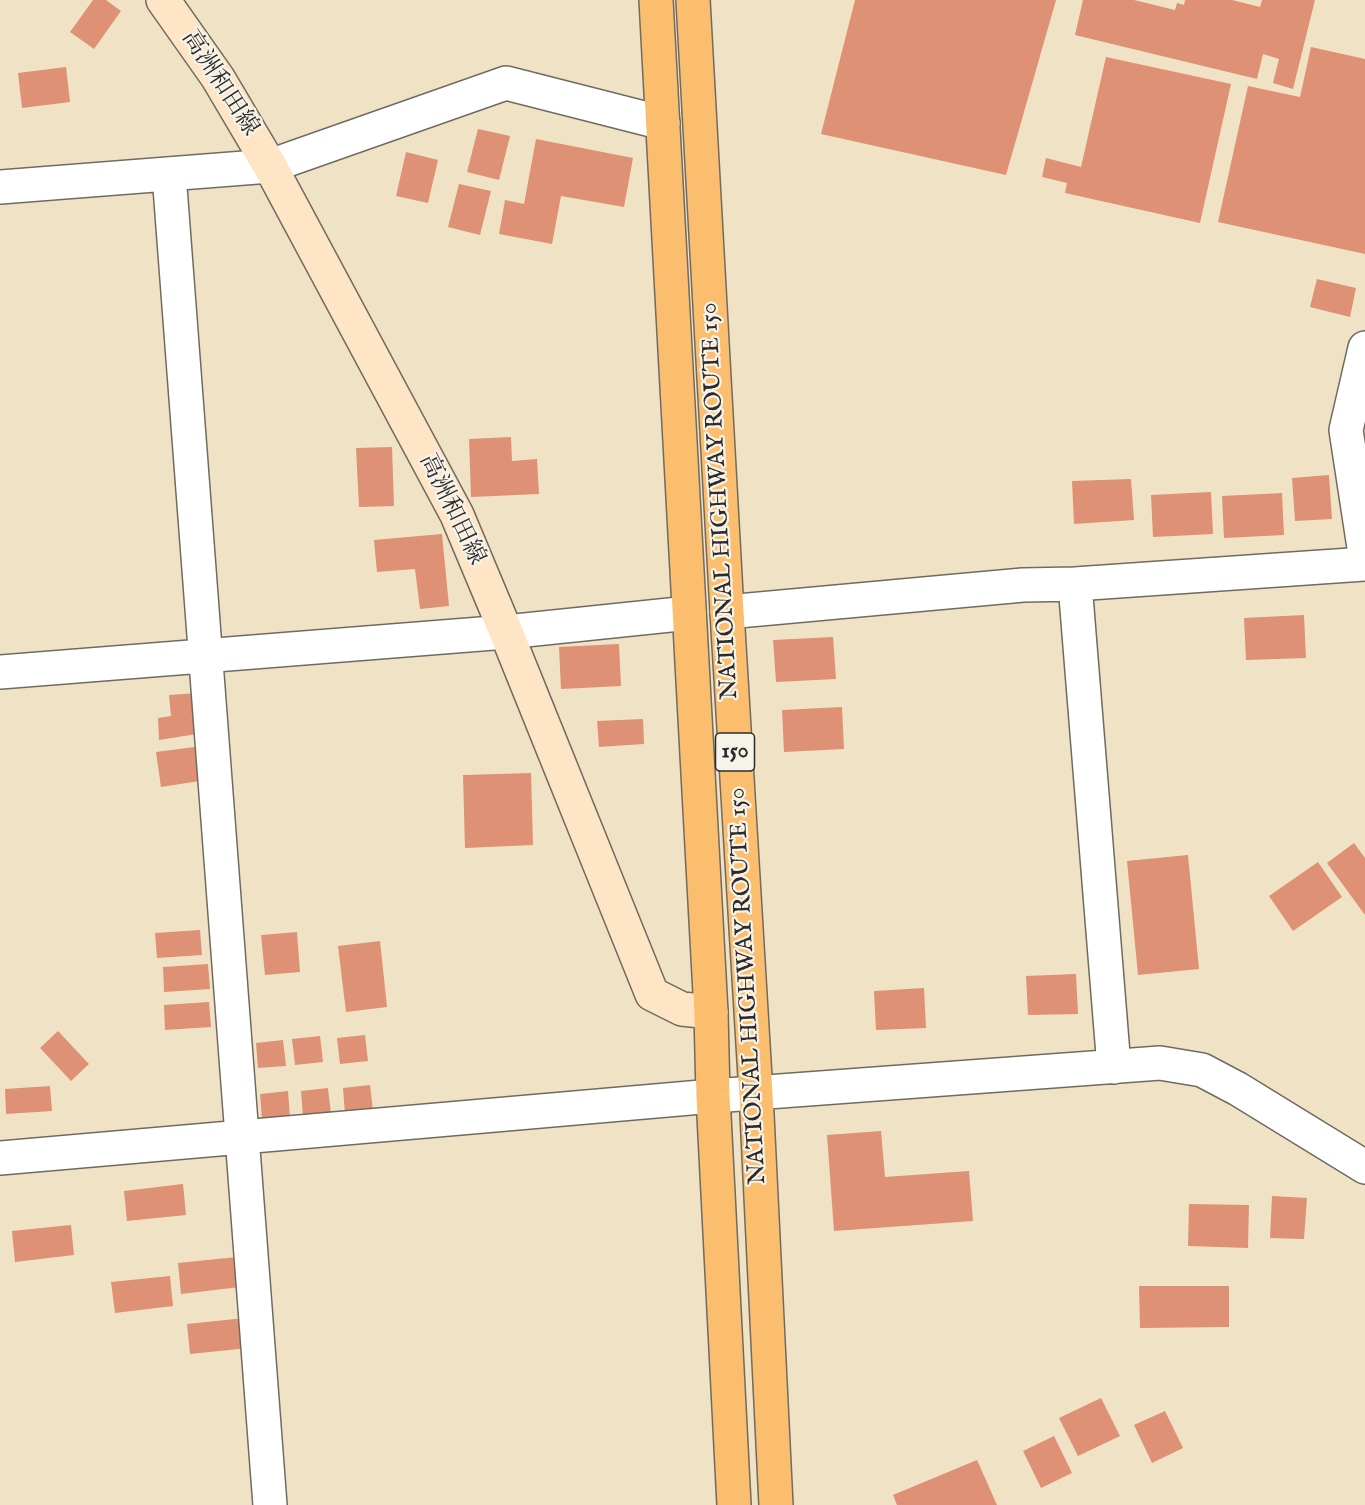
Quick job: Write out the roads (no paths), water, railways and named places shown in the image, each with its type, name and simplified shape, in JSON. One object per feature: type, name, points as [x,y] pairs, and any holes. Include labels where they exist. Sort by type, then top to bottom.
[{"type":"highway","name":"NATIONAL HIGHWAY ROUTE 150","points":[[657,0],[711,1012],[734,1505]]},
{"type":"highway","name":"NATIONAL HIGHWAY ROUTE 150","points":[[693,0],[756,1094],[776,1505]]},
{"type":"main road","name":"高洲和田線","points":[[163,0],[218,78],[270,166],[457,515],[652,994],[682,1009],[711,1012]]},
{"type":"street","points":[[0,187],[270,166],[506,83],[663,123]]},
{"type":"street","points":[[169,174],[270,1505]]},
{"type":"street","points":[[1365,348],[1346,430],[1365,554]]},
{"type":"street","points":[[727,612],[1023,585],[1075,584],[1365,564]]},
{"type":"street","points":[[1075,584],[1114,1067]]},
{"type":"street","points":[[0,672],[506,632],[689,613]]},
{"type":"street","points":[[0,1158],[714,1096],[1160,1063],[1202,1070],[1238,1089],[1365,1167]]}]
